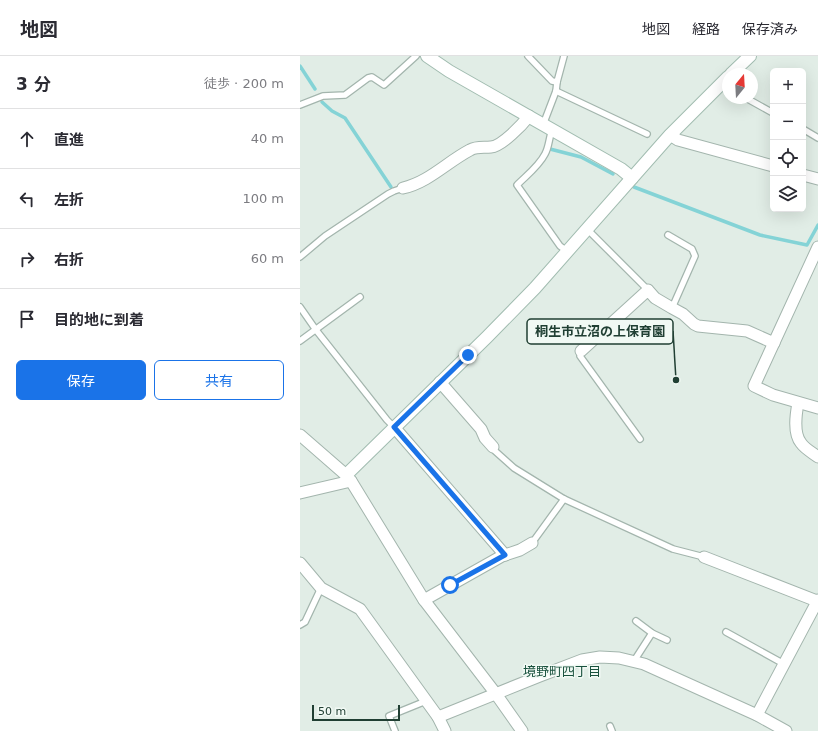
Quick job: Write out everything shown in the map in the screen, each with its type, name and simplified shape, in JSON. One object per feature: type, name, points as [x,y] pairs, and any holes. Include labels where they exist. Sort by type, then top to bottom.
[{"type":"street","points":[[427,56],[449,71],[621,169],[632,178]]},
{"type":"street","points":[[738,68],[750,56]]},
{"type":"street","points":[[300,493],[348,478],[394,427],[524,299],[670,135],[722,84]]},
{"type":"street","points":[[403,188],[413,186],[431,176],[471,149],[497,146],[530,116]]},
{"type":"street","points":[[670,135],[678,140],[770,165]]},
{"type":"street","points":[[806,176],[818,179]]},
{"type":"street","points":[[818,247],[754,386],[773,395],[818,408]]},
{"type":"street","points":[[581,351],[648,290],[655,298],[683,314],[698,326],[747,331],[774,343]]},
{"type":"street","points":[[440,382],[481,429],[485,438],[493,447]]},
{"type":"street","points":[[798,403],[796,423],[797,437],[801,444],[818,457]]},
{"type":"street","points":[[394,427],[505,555]]},
{"type":"street","points":[[300,435],[348,478],[424,600],[496,694],[522,731]]},
{"type":"street","points":[[424,600],[505,555],[520,550],[532,543]]},
{"type":"street","points":[[704,557],[817,600],[757,715]]},
{"type":"street","points":[[300,563],[321,588],[360,609],[438,717],[445,731]]},
{"type":"street","points":[[438,717],[582,660],[600,657],[619,658],[644,664],[757,715],[786,731]]},
{"type":"lane","points":[[300,105],[323,96],[345,95],[368,78],[372,77],[384,85],[416,56]]},
{"type":"lane","points":[[528,56],[552,81],[557,82]]},
{"type":"lane","points":[[564,56],[548,127],[546,153],[517,185],[560,246],[567,251]]},
{"type":"lane","points":[[556,91],[647,134]]},
{"type":"lane","points":[[757,104],[770,111]]},
{"type":"lane","points":[[806,131],[818,138]]},
{"type":"lane","points":[[300,257],[325,236],[394,190],[403,188]]},
{"type":"lane","points":[[586,229],[648,290]]},
{"type":"lane","points":[[668,235],[692,249],[695,256],[672,308]]},
{"type":"lane","points":[[300,341],[360,296]]},
{"type":"lane","points":[[300,308],[394,427]]},
{"type":"lane","points":[[581,351],[580,356],[640,439]]},
{"type":"lane","points":[[493,447],[495,451],[514,468],[564,499],[673,549],[704,557]]},
{"type":"lane","points":[[532,543],[564,499]]},
{"type":"lane","points":[[300,625],[305,622],[321,588]]},
{"type":"lane","points":[[636,621],[652,633],[667,640]]},
{"type":"lane","points":[[726,632],[784,664]]},
{"type":"lane","points":[[634,661],[652,633]]},
{"type":"lane","points":[[395,731],[389,716],[426,701]]},
{"type":"waterway","points":[[300,66],[315,89]]},
{"type":"waterway","points":[[322,102],[332,111],[345,118],[391,187]]},
{"type":"waterway","points":[[550,149],[581,157],[613,174]]},
{"type":"waterway","points":[[634,187],[760,235],[807,245],[818,225]]},
{"type":"place","name":"桐生市立沼の上保育園","points":[[676,380]]},
{"type":"district","name":"境野町四丁目","points":[[562,671]]},
{"type":"route","points":[[450,585],[505,555],[394,427],[468,355]]}]
